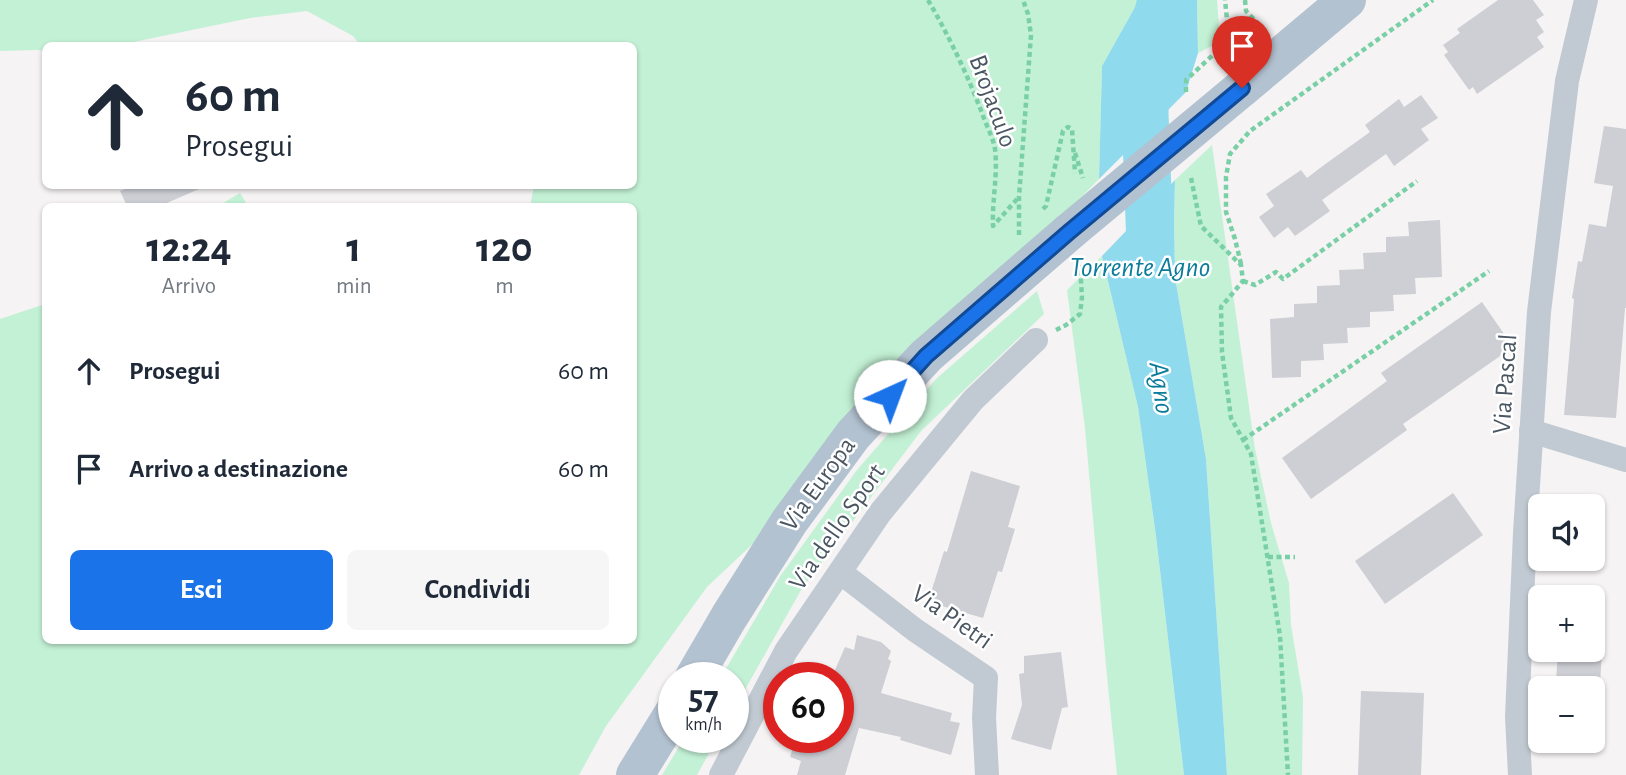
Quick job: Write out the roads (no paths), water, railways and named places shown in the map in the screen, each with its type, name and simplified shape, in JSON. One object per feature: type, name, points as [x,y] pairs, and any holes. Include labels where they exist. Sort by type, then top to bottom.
[{"type":"main road","name":"Via Europa","points":[[703,662],[789,522],[853,435],[1026,242],[1063,236],[1347,0]]},
{"type":"main road","points":[[635,775],[658,738]]},
{"type":"street","name":"Via Pascal","points":[[1520,775],[1517,717],[1524,547],[1539,312],[1567,81],[1586,0]]},
{"type":"street","name":"Via dello Sport","points":[[721,775],[786,651],[880,513],[973,400],[1036,340]]},
{"type":"street","points":[[1531,431],[1626,460]]},
{"type":"street","name":"Via Pietri","points":[[840,572],[915,630],[986,677],[984,718],[987,775]]},
{"type":"water","name":"Torrente Agno","points":[[1139,0],[1197,0],[1198,53],[1186,92],[1099,179],[1102,66]]},
{"type":"water","name":"Torrente Agno","points":[[1175,180],[1175,277],[1206,459],[1227,775],[1184,775],[1138,407],[1102,256]]},
{"type":"waterway","name":"Agno","points":[[1151,271],[1145,113],[1146,62],[1161,0]]}]
